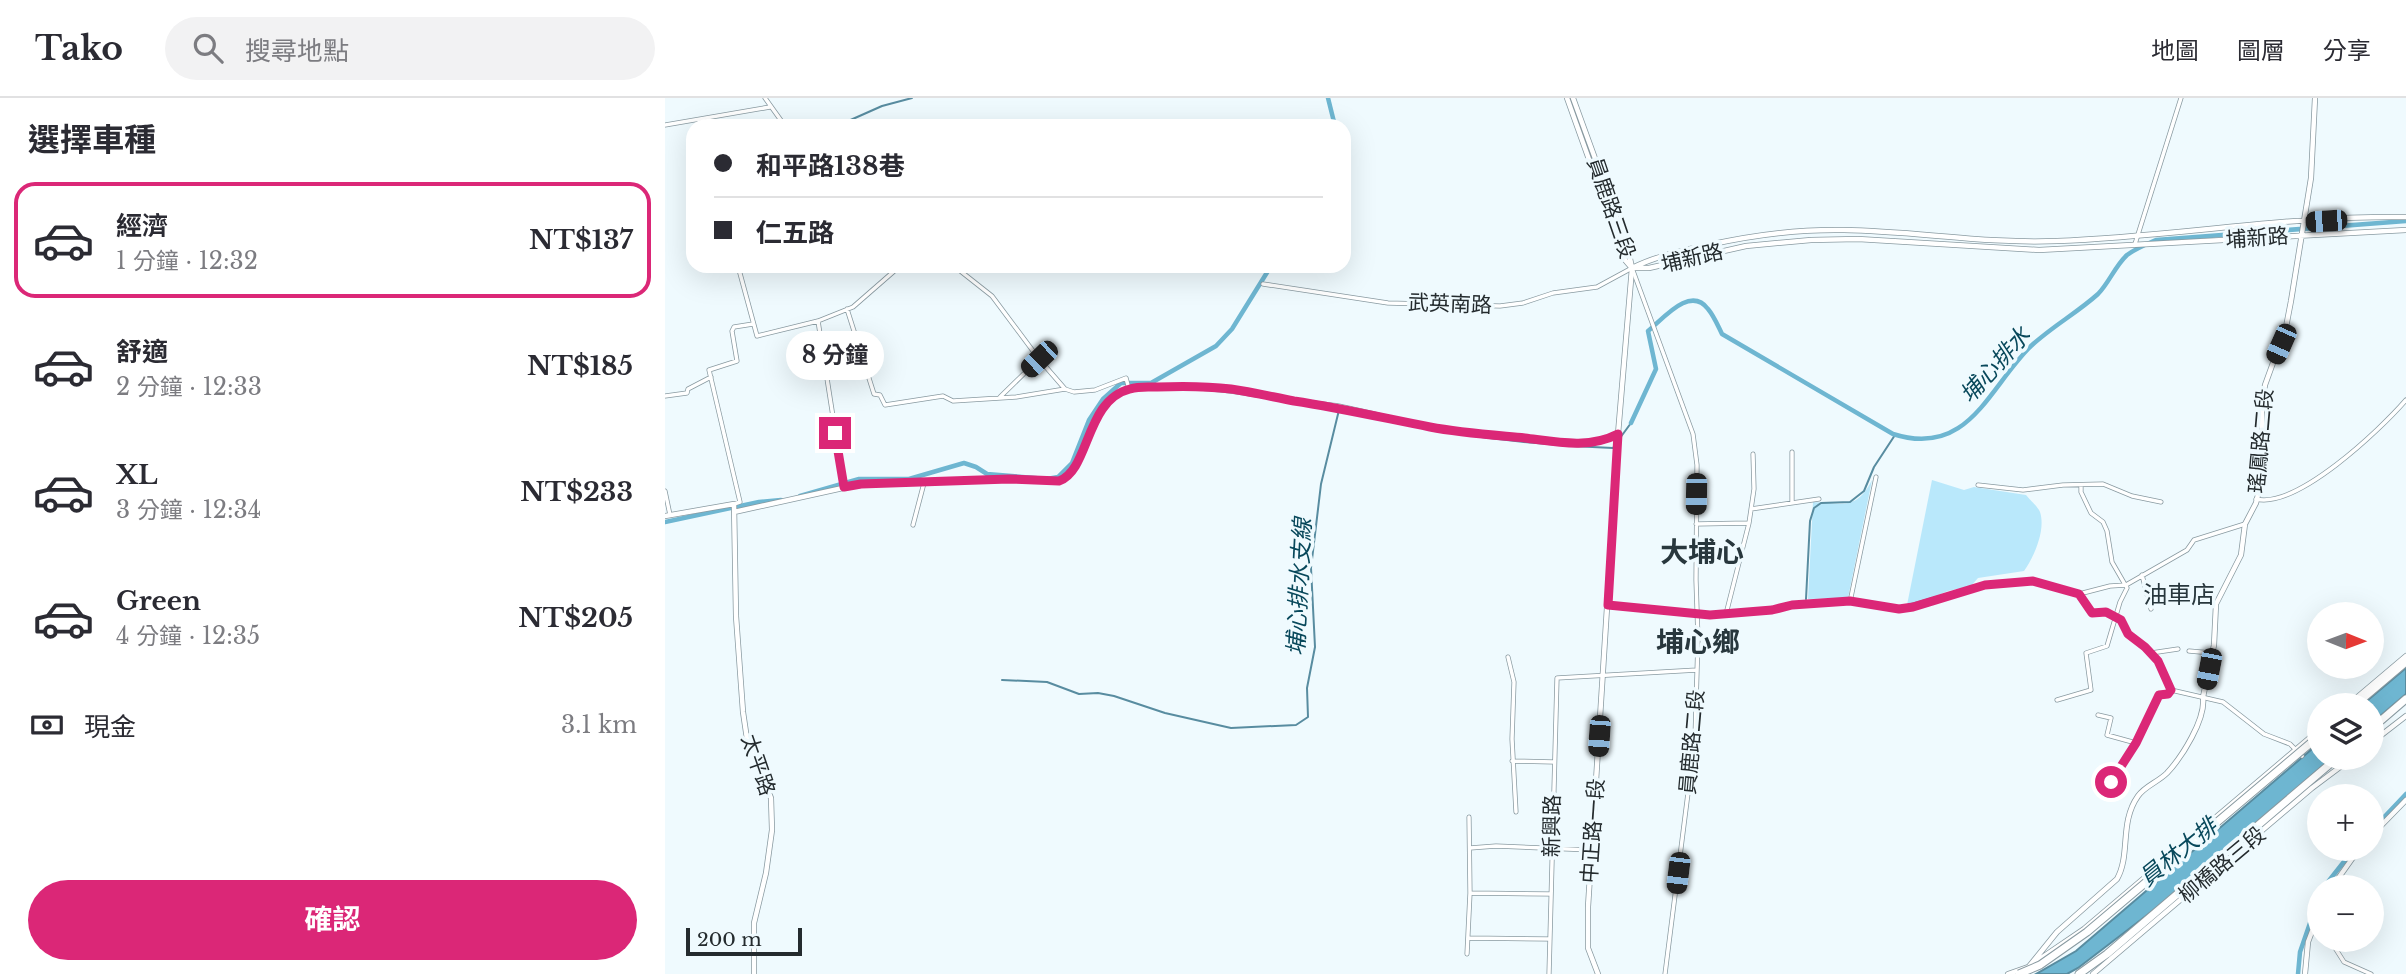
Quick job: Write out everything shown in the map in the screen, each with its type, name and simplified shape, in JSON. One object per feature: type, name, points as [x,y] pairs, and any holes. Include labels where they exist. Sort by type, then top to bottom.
[{"type":"highway","points":[[2369,693],[2406,662]]},
{"type":"highway","points":[[2384,718],[2406,699]]},
{"type":"highway","points":[[2019,974],[2040,965],[2087,932],[2307,746]]},
{"type":"highway","points":[[2079,974],[2107,954],[2323,770]]},
{"type":"street","points":[[765,98],[779,119]]},
{"type":"street","name":"員鹿路三段","points":[[1567,98],[1625,260],[1632,268]]},
{"type":"street","name":"員鹿路三段","points":[[1573,98],[1628,249],[1632,268]]},
{"type":"street","points":[[2135,244],[2181,98]]},
{"type":"street","name":"瑤鳳路二段","points":[[2028,967],[2057,932],[2117,878],[2122,870],[2126,824],[2131,805],[2140,792],[2166,774],[2180,757],[2195,730],[2204,705],[2216,604],[2241,555],[2245,524],[2262,478],[2262,404],[2265,385],[2286,327],[2302,235],[2314,149],[2315,98]]},
{"type":"street","points":[[700,119],[770,107]]},
{"type":"street","points":[[665,125],[686,121]]},
{"type":"street","name":"埔新路","points":[[1632,268],[1653,257],[1742,237],[1808,231],[1893,232],[2043,241],[2406,217]]},
{"type":"street","name":"埔新路","points":[[1632,268],[1649,268],[1746,246],[1811,240],[1857,239],[2039,250],[2406,230]]},
{"type":"street","name":"武英南路","points":[[1263,284],[1388,303],[1500,306],[1523,303],[1553,293],[1597,287],[1632,268]]},
{"type":"street","name":"中正路一段","points":[[1598,974],[1587,938],[1618,434],[1632,268]]},
{"type":"street","name":"員鹿路二段","points":[[1632,268],[1696,443],[1695,738],[1665,974]]},
{"type":"street","points":[[740,273],[755,335],[761,336],[818,321],[853,307],[892,273]]},
{"type":"street","points":[[963,273],[992,296],[1065,390]]},
{"type":"street","points":[[847,309],[874,394],[880,395],[885,405],[943,396],[953,401],[1049,394],[1065,390],[1095,390],[1126,378],[1129,389]]},
{"type":"street","points":[[818,321],[844,487]]},
{"type":"street","points":[[665,491],[667,516],[740,502],[709,370],[737,361],[732,334],[734,327],[753,324]]},
{"type":"street","points":[[999,398],[1039,359]]},
{"type":"street","points":[[665,396],[687,393],[688,389],[711,377]]},
{"type":"street","points":[[734,512],[861,484],[1009,479],[1059,481],[1072,471],[1093,426],[1109,400],[1129,389],[1179,386],[1231,389],[1336,406],[1431,427],[1584,444],[1604,441],[1618,434]]},
{"type":"street","points":[[2256,499],[2276,500],[2288,495],[2337,464],[2388,421],[2406,400]]},
{"type":"street","points":[[1792,452],[1792,503]]},
{"type":"street","points":[[1725,614],[1749,523],[1754,489],[1753,454]]},
{"type":"street","points":[[1850,601],[1876,477]]},
{"type":"street","points":[[913,526],[924,483]]},
{"type":"street","points":[[1978,485],[2023,490],[2103,484],[2132,496],[2161,502]]},
{"type":"street","points":[[2057,700],[2091,690],[2086,653],[2106,646],[2127,588],[2112,562],[2103,522],[2091,513],[2081,492],[2081,485]]},
{"type":"street","points":[[1751,509],[1819,499]]},
{"type":"street","name":"太平路","points":[[734,504],[736,616],[743,712],[747,739],[771,799],[772,830],[766,873],[754,923],[754,974]]},
{"type":"street","points":[[1696,524],[1749,523]]},
{"type":"street","points":[[1608,605],[1696,614],[1725,614],[1850,601],[1899,609],[1985,585],[2033,581],[2079,594],[2126,585],[2187,550],[2194,540],[2245,524]]},
{"type":"street","points":[[2141,576],[2151,609]]},
{"type":"street","points":[[2079,594],[2092,613],[2106,612],[2121,620],[2128,634],[2158,661],[2171,690]]},
{"type":"street","points":[[2151,653],[2178,649]]},
{"type":"street","points":[[2189,651],[2212,653]]},
{"type":"street","points":[[2362,693],[2406,656]]},
{"type":"street","points":[[1508,657],[1514,682],[1512,761],[1516,812]]},
{"type":"street","points":[[1603,676],[1697,670]]},
{"type":"street","name":"新興路","points":[[1549,974],[1557,678],[1603,676]]},
{"type":"street","points":[[2171,690],[2223,702],[2264,734],[2290,744],[2302,756]]},
{"type":"street","points":[[2111,782],[2136,743],[2159,695],[2168,694],[2171,690]]},
{"type":"street","points":[[2098,715],[2111,718],[2107,735],[2136,743]]},
{"type":"street","points":[[2384,733],[2406,716]]},
{"type":"street","name":"柳橋路三段","points":[[2008,974],[2028,967],[2084,929],[2307,740]]},
{"type":"street","points":[[1512,761],[1554,762]]},
{"type":"street","name":"柳橋路三段","points":[[2093,974],[2336,770]]},
{"type":"street","points":[[2384,823],[2406,800]]},
{"type":"street","points":[[1467,954],[1470,893],[1469,817]]},
{"type":"street","points":[[1470,848],[1496,846],[1592,850]]},
{"type":"street","points":[[1470,893],[1551,894]]},
{"type":"street","points":[[1469,938],[1549,939]]},
{"type":"street","points":[[2305,974],[2307,952]]},
{"type":"street","points":[[2338,952],[2344,962],[2371,974]]},
{"type":"street","points":[[2027,974],[2028,967]]},
{"type":"shaded area","points":[[1872,480],[1848,598],[1808,599],[1813,502],[1841,504],[1854,501]]},
{"type":"shaded area","points":[[1932,480],[1964,490],[1974,487],[2026,495],[2040,512],[2041,527],[2035,551],[2024,571],[1978,578],[1971,586],[1907,605]]},
{"type":"shaded area","points":[[2406,668],[2406,694],[2384,713],[2384,693],[2376,693]]},
{"type":"shaded area","points":[[2307,753],[2307,770],[2318,770],[2172,896],[2078,968],[2067,974],[2036,974],[2076,951]]},
{"type":"waterway","points":[[853,119],[882,106],[912,98]]},
{"type":"waterway","points":[[1328,98],[1333,119]]},
{"type":"waterway","name":"埔心排水","points":[[1631,423],[1656,369],[1648,331],[1685,302],[1701,303],[1710,312],[1722,334],[1893,434],[1919,439],[1940,436],[1958,428],[1974,415],[2030,347],[2098,294],[2127,255],[2149,243],[2156,240],[2406,221]]},
{"type":"waterway","points":[[800,496],[859,479],[909,479],[964,463],[987,474],[1047,479],[1058,477],[1072,463],[1089,420],[1103,399],[1121,383],[1151,383],[1216,346],[1232,329],[1267,273]]},
{"type":"waterway","name":"埔心排水支線","points":[[1002,680],[1047,682],[1079,694],[1114,696],[1165,713],[1231,728],[1296,725],[1308,717],[1307,688],[1315,647],[1311,568],[1321,484],[1339,410],[1475,436],[1544,444],[1613,448],[1615,445]]},
{"type":"waterway","name":"埔心排水支線","points":[[1620,438],[1631,423]]},
{"type":"waterway","points":[[1806,599],[1810,521],[1814,508],[1821,503],[1850,502],[1864,491],[1874,467],[1895,435]]},
{"type":"waterway","points":[[665,522],[759,502],[781,500]]},
{"type":"waterway","points":[[2384,817],[2406,794]]},
{"type":"waterway","points":[[2333,875],[2345,861]]},
{"type":"waterway","points":[[2298,974],[2300,952],[2307,932]]},
{"type":"district","name":"大埔心","points":[[1702,552]]},
{"type":"district","name":"油車店","points":[[2179,594]]},
{"type":"district","name":"埔心鄉","points":[[1698,642]]},
{"type":"route","points":[[835,433],[844,487],[861,484],[1009,479],[1059,481],[1072,471],[1093,426],[1109,400],[1129,389],[1149,387],[1201,386],[1231,389],[1336,406],[1469,433],[1584,444],[1604,441],[1618,434],[1608,605],[1710,615],[1850,601],[1899,609],[1985,585],[2033,581],[2079,594],[2092,613],[2106,612],[2121,620],[2128,634],[2158,661],[2171,690],[2168,694],[2159,695],[2136,743],[2111,782]]},
{"type":"water label","name":"員林大排","points":[[2178,852]]}]
